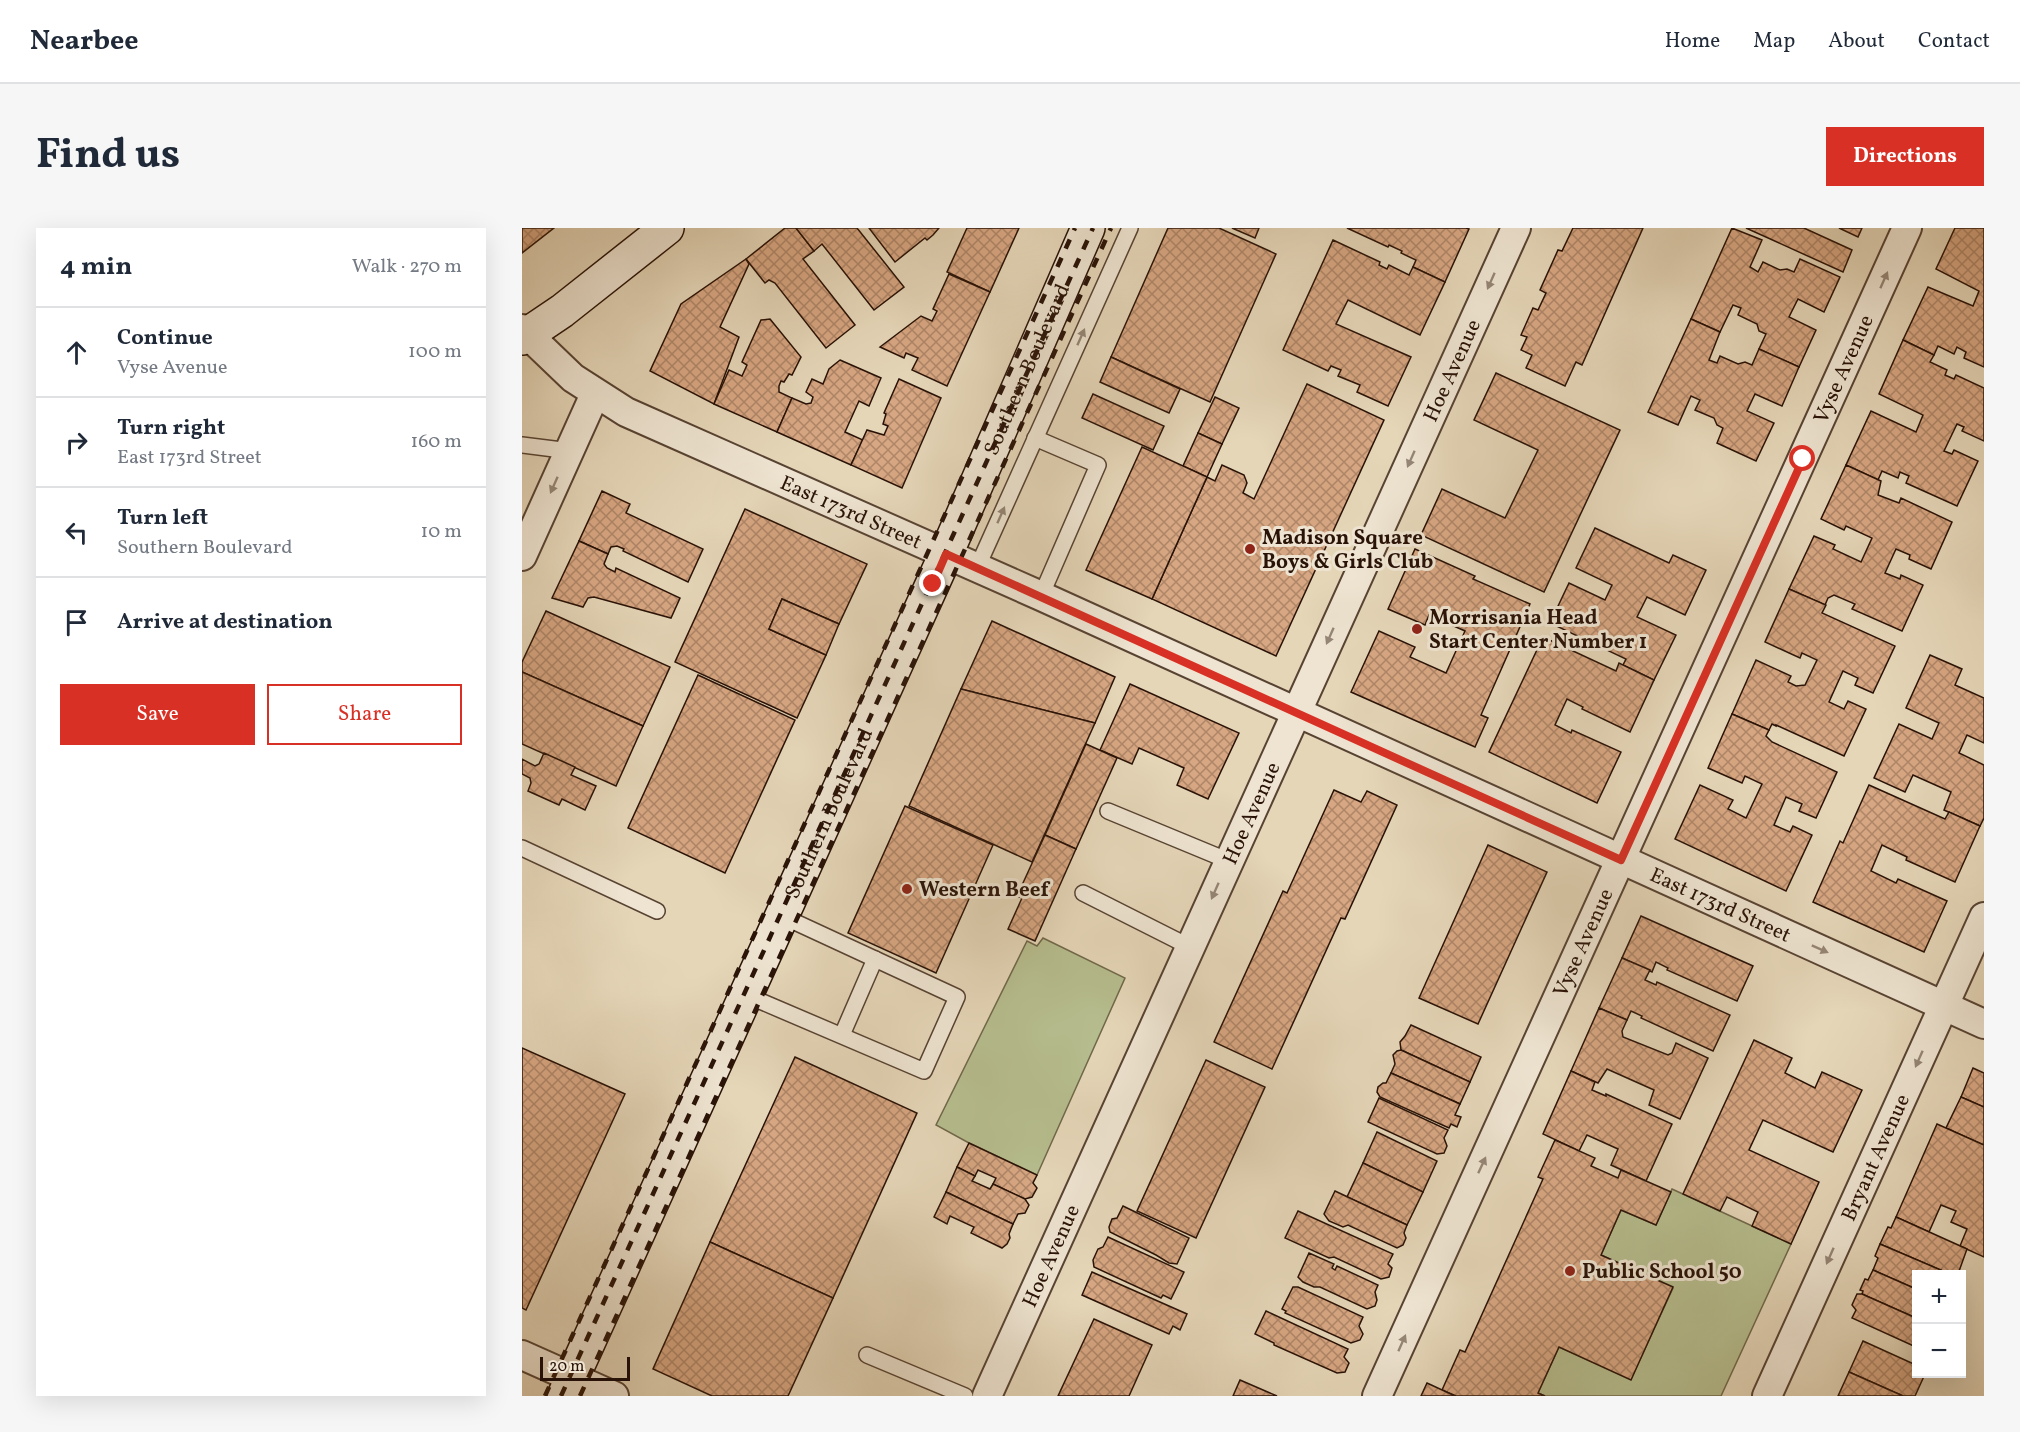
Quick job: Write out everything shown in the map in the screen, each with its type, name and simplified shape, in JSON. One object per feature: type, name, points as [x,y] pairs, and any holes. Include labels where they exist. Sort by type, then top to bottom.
[{"type":"main road","points":[[524,334],[562,311],[667,228]]},
{"type":"main road","name":"Southern Boulevard","points":[[568,1387],[946,554],[1088,228]]},
{"type":"street","name":"Hoe Avenue","points":[[987,1396],[1516,228]]},
{"type":"street","name":"Vyse Avenue","points":[[1377,1396],[1907,228]]},
{"type":"street","name":"East 173rd Street","points":[[524,334],[573,378],[626,412],[1041,596],[1984,1024]]},
{"type":"street","points":[[522,556],[595,394]]},
{"type":"street","name":"Bryant Avenue","points":[[1767,1396],[1984,917]]},
{"type":"street","points":[[522,1355],[568,1387],[614,1396]]},
{"type":"lane","points":[[977,568],[1130,228]]},
{"type":"lane","points":[[1035,438],[1098,465],[1041,596]]},
{"type":"lane","points":[[522,445],[570,451]]},
{"type":"lane","points":[[1108,811],[1228,861]]},
{"type":"lane","points":[[522,848],[657,911]]},
{"type":"lane","points":[[1083,893],[1190,947]]},
{"type":"lane","points":[[746,994],[924,1071],[957,997],[782,916]]},
{"type":"lane","points":[[842,1035],[875,959]]},
{"type":"lane","points":[[867,1355],[965,1396]]},
{"type":"green space","points":[[1043,938],[1125,978],[1037,1175],[936,1125],[1027,941],[1037,946]]},
{"type":"green space","points":[[1672,1189],[1791,1244],[1721,1396],[1545,1396],[1538,1393],[1559,1347],[1631,1379],[1673,1288],[1601,1255],[1621,1210],[1656,1225]]},
{"type":"building","points":[[522,228],[554,228],[522,253]]},
{"type":"building","points":[[785,228],[796,228],[814,251],[803,259],[855,325],[826,348],[775,283],[769,280],[765,283],[746,259]]},
{"type":"building","points":[[796,228],[857,228],[904,287],[874,310],[822,244],[814,251]]},
{"type":"building","points":[[869,228],[939,228],[927,240],[925,238],[895,262]]},
{"type":"building","points":[[967,228],[1019,228],[990,292],[947,272]]},
{"type":"building","points":[[1168,228],[1219,228],[1276,254],[1210,402],[1111,357]]},
{"type":"building","points":[[1232,228],[1259,228],[1255,238]]},
{"type":"building","points":[[1347,228],[1469,229],[1445,282],[1413,267],[1416,260],[1401,253],[1402,251]]},
{"type":"building","points":[[1573,228],[1643,228],[1582,365],[1576,362],[1565,386],[1526,368],[1532,355],[1521,350],[1527,337],[1521,335],[1533,308],[1538,310],[1546,293],[1540,290],[1558,250],[1562,251]]},
{"type":"building","points":[[1732,228],[1762,240],[1750,267],[1758,272],[1763,262],[1780,270],[1787,269],[1794,272],[1800,259],[1840,277],[1824,312],[1798,299],[1789,317],[1816,330],[1799,367],[1759,349],[1766,334],[1759,331],[1757,324],[1738,315],[1741,308],[1733,305],[1720,332],[1691,319]]},
{"type":"building","points":[[1746,228],[1804,228],[1852,250],[1843,272]]},
{"type":"building","points":[[1839,228],[1862,228],[1858,237]]},
{"type":"building","points":[[1955,228],[1984,228],[1984,367],[1964,358],[1966,352],[1957,347],[1954,354],[1938,346],[1934,355],[1903,340],[1928,287],[1973,306],[1979,291],[1936,269]]},
{"type":"building","points":[[1333,240],[1380,262],[1379,265],[1387,269],[1389,265],[1409,275],[1413,267],[1445,282],[1420,335],[1348,300],[1336,324],[1411,357],[1388,406],[1357,392],[1360,385],[1338,376],[1341,370],[1331,366],[1328,371],[1283,350]]},
{"type":"building","points":[[746,259],[749,264],[720,327],[739,337],[714,404],[650,371],[681,304]]},
{"type":"building","points":[[949,274],[990,292],[947,386],[912,370],[918,358],[906,353],[904,358],[880,347],[921,316],[932,321],[937,311],[933,309]]},
{"type":"building","points":[[770,319],[801,357],[792,375],[789,374],[779,386],[779,392],[792,398],[777,432],[714,404],[729,370],[742,376],[747,365],[742,362],[761,320]]},
{"type":"building","points":[[1691,319],[1720,332],[1709,360],[1717,363],[1720,356],[1738,364],[1745,362],[1752,365],[1759,349],[1799,367],[1782,406],[1755,394],[1747,411],[1774,423],[1756,461],[1717,443],[1723,428],[1717,425],[1714,418],[1695,410],[1700,400],[1691,396],[1678,425],[1648,412]]},
{"type":"building","points":[[1903,340],[1934,355],[1930,362],[1947,370],[1945,375],[1954,379],[1956,375],[1984,388],[1984,441],[1962,431],[1964,427],[1957,424],[1944,451],[1952,454],[1954,450],[1978,461],[1957,506],[1906,483],[1909,476],[1900,472],[1898,478],[1882,471],[1878,480],[1846,465],[1871,411],[1916,432],[1923,415],[1879,394]]},
{"type":"building","points":[[1111,357],[1180,389],[1169,413],[1100,382]]},
{"type":"building","points":[[840,360],[881,378],[869,406],[859,401],[845,432],[863,440],[851,465],[777,432],[792,398],[806,404],[811,403],[813,397],[806,392],[812,379],[823,384],[829,369]]},
{"type":"building","points":[[1496,373],[1620,430],[1544,592],[1421,535],[1442,489],[1505,518],[1538,450],[1474,420]]},
{"type":"building","points":[[899,379],[941,398],[902,488],[851,465],[867,430],[884,435],[888,426],[883,424],[886,414],[884,413]]},
{"type":"building","name":"Madison Square Boys & Girls Club","points":[[1307,384],[1384,420],[1276,656],[1152,599],[1207,477],[1215,481],[1222,465],[1244,475],[1247,483],[1243,493],[1254,499]]},
{"type":"building","points":[[1093,394],[1164,426],[1153,450],[1082,418]]},
{"type":"building","points":[[1215,397],[1239,408],[1222,444],[1198,433]]},
{"type":"building","points":[[1198,433],[1222,444],[1207,477],[1183,466]]},
{"type":"building","points":[[1142,447],[1207,477],[1152,599],[1086,570]]},
{"type":"building","points":[[1846,465],[1881,481],[1878,495],[1899,503],[1901,498],[1952,522],[1931,569],[1909,559],[1910,555],[1896,549],[1885,573],[1900,579],[1901,575],[1923,585],[1902,631],[1852,609],[1855,604],[1834,595],[1828,598],[1825,605],[1789,589],[1814,536],[1835,545],[1833,549],[1861,562],[1872,538],[1846,526],[1844,530],[1821,519]]},
{"type":"building","points":[[602,491],[630,504],[626,513],[703,549],[688,582],[617,546],[611,547],[608,554],[579,541]]},
{"type":"building","points":[[745,509],[867,564],[839,624],[782,599],[769,629],[826,655],[797,718],[675,662]]},
{"type":"building","points":[[1595,528],[1669,563],[1673,555],[1706,570],[1685,615],[1647,597],[1637,617],[1676,635],[1654,680],[1623,665],[1626,659],[1550,623],[1569,583],[1605,600],[1612,585],[1576,568]]},
{"type":"building","points":[[579,541],[608,554],[604,564],[607,568],[615,572],[616,568],[680,598],[671,618],[594,597],[588,598],[583,607],[552,598]]},
{"type":"building","points":[[1415,549],[1475,576],[1473,579],[1530,604],[1481,715],[1488,718],[1475,747],[1351,692],[1379,631],[1415,647],[1410,657],[1446,673],[1465,631],[1429,615],[1425,625],[1388,609]]},
{"type":"building","points":[[1789,589],[1826,605],[1822,613],[1895,646],[1873,693],[1855,685],[1858,678],[1843,671],[1829,702],[1844,709],[1848,701],[1866,709],[1844,756],[1776,725],[1772,724],[1769,730],[1732,714],[1756,660],[1791,676],[1788,682],[1796,686],[1805,685],[1817,660],[1802,653],[1800,658],[1765,642]]},
{"type":"building","points":[[782,599],[839,624],[826,655],[769,629]]},
{"type":"building","points":[[546,611],[670,667],[643,726],[522,672],[522,662]]},
{"type":"building","points":[[992,621],[1115,677],[1095,723],[961,689]]},
{"type":"building","points":[[1543,637],[1616,671],[1619,663],[1654,680],[1630,732],[1582,709],[1583,707],[1567,699],[1555,725],[1571,733],[1572,730],[1621,752],[1597,803],[1489,752]]},
{"type":"building","points":[[1930,655],[1962,669],[1955,685],[1984,698],[1984,743],[1967,735],[1959,753],[1984,765],[1984,818],[1980,826],[1944,810],[1951,792],[1913,775],[1905,792],[1874,778],[1899,724],[1932,739],[1939,723],[1906,708]]},
{"type":"building","points":[[522,672],[643,726],[616,786],[522,744]]},
{"type":"building","points":[[698,675],[795,720],[725,873],[628,828]]},
{"type":"building","points":[[1130,684],[1239,733],[1208,799],[1177,785],[1184,768],[1139,748],[1132,764],[1100,750]]},
{"type":"building","points":[[961,689],[1095,723],[1032,862],[909,806]]},
{"type":"building","points":[[1732,714],[1769,730],[1766,736],[1772,742],[1837,772],[1816,818],[1799,811],[1802,804],[1786,797],[1774,825],[1790,832],[1793,826],[1812,835],[1786,891],[1675,839],[1700,785],[1733,800],[1728,809],[1746,818],[1762,784],[1745,776],[1742,783],[1708,768]]},
{"type":"building","points":[[1086,744],[1117,758],[1076,849],[1045,835]]},
{"type":"building","points":[[544,753],[575,767],[571,775],[596,786],[585,810],[562,799],[559,805],[528,791],[531,783],[530,778],[522,774],[522,759],[535,766],[539,764]]},
{"type":"building","points":[[1869,785],[1945,819],[1949,812],[1980,826],[1955,882],[1906,860],[1907,857],[1882,845],[1871,871],[1896,883],[1898,879],[1947,901],[1924,952],[1813,902],[1840,841],[1843,843]]},
{"type":"building","points":[[1334,790],[1361,802],[1367,791],[1397,805],[1345,919],[1341,918],[1272,1069],[1214,1042],[1283,891],[1287,893]]},
{"type":"building","points":[[905,806],[993,845],[936,973],[848,933]]},
{"type":"building","points":[[1045,835],[1076,849],[1035,941],[1008,929],[1022,898],[1017,896]]},
{"type":"building","points":[[1488,845],[1547,872],[1478,1024],[1419,998]]},
{"type":"building","points":[[1641,916],[1753,966],[1737,1001],[1667,970],[1668,968],[1656,962],[1652,972],[1622,958]]},
{"type":"building","points":[[1622,958],[1650,970],[1645,980],[1656,985],[1657,982],[1730,1015],[1713,1051],[1641,1018],[1642,1016],[1631,1011],[1627,1020],[1599,1008]]},
{"type":"building","points":[[1599,1008],[1627,1020],[1622,1031],[1623,1037],[1668,1055],[1672,1053],[1676,1043],[1708,1058],[1680,1119],[1649,1105],[1654,1090],[1607,1069],[1598,1083],[1571,1071]]},
{"type":"building","points":[[1411,1025],[1481,1057],[1470,1082],[1401,1050],[1400,1042]]},
{"type":"building","points":[[1754,1040],[1792,1058],[1785,1073],[1815,1088],[1822,1072],[1862,1090],[1833,1152],[1763,1120],[1749,1150],[1819,1182],[1791,1244],[1752,1226],[1758,1212],[1727,1197],[1720,1211],[1683,1194]]},
{"type":"building","points":[[522,1048],[625,1094],[526,1310],[522,1308]]},
{"type":"building","points":[[1401,1050],[1470,1082],[1460,1104],[1391,1073],[1395,1064],[1393,1055]]},
{"type":"building","points":[[795,1057],[917,1113],[833,1298],[710,1242]]},
{"type":"building","points":[[1206,1060],[1265,1087],[1196,1238],[1137,1211]]},
{"type":"building","points":[[1973,1068],[1984,1073],[1984,1107],[1961,1097]]},
{"type":"building","points":[[1571,1071],[1595,1082],[1592,1090],[1672,1124],[1646,1181],[1611,1165],[1618,1149],[1587,1135],[1579,1151],[1543,1134]]},
{"type":"building","points":[[1391,1073],[1460,1104],[1455,1115],[1461,1117],[1457,1127],[1451,1124],[1449,1128],[1380,1097],[1377,1092],[1378,1087],[1386,1083]]},
{"type":"building","points":[[1961,1097],[1984,1107],[1984,1145],[1946,1128]]},
{"type":"building","points":[[1379,1098],[1448,1130],[1444,1138],[1447,1146],[1444,1153],[1437,1154],[1368,1122]]},
{"type":"building","points":[[1937,1124],[1984,1145],[1984,1257],[1960,1246],[1967,1229],[1951,1222],[1956,1211],[1941,1205],[1929,1232],[1896,1217]]},
{"type":"building","points":[[1377,1132],[1437,1161],[1423,1192],[1363,1163]]},
{"type":"building","name":"Public School 50","points":[[1555,1140],[1595,1158],[1591,1166],[1618,1178],[1621,1170],[1671,1192],[1656,1225],[1621,1210],[1601,1255],[1673,1287],[1631,1380],[1559,1347],[1538,1393],[1545,1396],[1456,1396],[1442,1390],[1460,1350],[1465,1352],[1543,1179],[1538,1177]]},
{"type":"building","points":[[969,1143],[1037,1175],[1033,1183],[1037,1188],[1032,1197],[1025,1199],[993,1184],[996,1178],[978,1170],[975,1176],[957,1167]]},
{"type":"building","points":[[1363,1163],[1423,1192],[1407,1225],[1347,1197]]},
{"type":"building","points":[[957,1167],[975,1176],[972,1181],[990,1189],[993,1184],[1025,1199],[1029,1205],[1025,1213],[1018,1214],[1013,1224],[946,1192]]},
{"type":"building","points":[[1335,1191],[1407,1225],[1403,1245],[1397,1248],[1348,1225],[1343,1227],[1329,1221],[1324,1214]]},
{"type":"building","points":[[946,1192],[1013,1224],[1007,1244],[1002,1248],[971,1233],[974,1227],[950,1216],[947,1224],[934,1217]]},
{"type":"building","points":[[1123,1206],[1189,1238],[1177,1264],[1169,1263],[1110,1232],[1112,1219],[1117,1218]]},
{"type":"building","points":[[1298,1211],[1393,1254],[1388,1264],[1392,1268],[1389,1277],[1381,1279],[1285,1238]]},
{"type":"building","points":[[1896,1217],[1967,1249],[1959,1270],[1941,1270],[1880,1244],[1888,1227],[1891,1228]]},
{"type":"building","points":[[1108,1237],[1184,1272],[1171,1299],[1163,1295],[1161,1298],[1094,1267],[1093,1260],[1098,1249],[1103,1247]]},
{"type":"building","points":[[710,1242],[833,1298],[788,1396],[712,1396],[653,1369]]},
{"type":"building","points":[[1880,1244],[1941,1270],[1912,1270],[1912,1287],[1873,1270],[1878,1258],[1875,1256]]},
{"type":"building","points":[[1309,1253],[1334,1264],[1332,1268],[1335,1270],[1337,1266],[1378,1285],[1375,1292],[1377,1300],[1375,1306],[1367,1309],[1320,1287],[1303,1282],[1298,1277]]},
{"type":"building","points":[[1873,1270],[1912,1287],[1912,1316],[1862,1294],[1863,1291],[1860,1290],[1865,1279],[1868,1280]]},
{"type":"building","points":[[1092,1272],[1187,1314],[1180,1330],[1173,1326],[1169,1334],[1082,1295]]},
{"type":"building","points":[[1293,1287],[1298,1287],[1363,1317],[1359,1326],[1363,1334],[1360,1340],[1351,1343],[1285,1313],[1286,1311],[1282,1309]]},
{"type":"building","points":[[1857,1294],[1862,1294],[1912,1316],[1912,1345],[1852,1318],[1856,1310],[1852,1305]]},
{"type":"building","points":[[1266,1311],[1348,1349],[1344,1357],[1349,1363],[1345,1372],[1337,1373],[1255,1334]]},
{"type":"building","points":[[1094,1319],[1152,1345],[1129,1396],[1058,1396]]},
{"type":"building","points":[[1863,1341],[1912,1363],[1912,1378],[1923,1378],[1915,1396],[1903,1396],[1849,1372]]},
{"type":"building","points":[[1849,1372],[1903,1396],[1838,1396]]},
{"type":"building","points":[[1240,1380],[1277,1396],[1233,1396]]},
{"type":"building","points":[[1427,1383],[1455,1396],[1421,1396]]},
{"type":"railway","points":[[545,1396],[1075,228]]},
{"type":"railway","points":[[561,1396],[1093,228]]},
{"type":"railway","points":[[580,1396],[1111,228]]},
{"type":"place","name":"Madison Square Boys & Girls Club","points":[[1250,549]]},
{"type":"place","name":"Morrisania Head Start Center Number 1","points":[[1417,629]]},
{"type":"place","name":"Western Beef","points":[[907,889]]},
{"type":"place","name":"Public School 50","points":[[1570,1271]]},
{"type":"route","points":[[933,584],[946,554],[1621,860],[1803,459]]}]
